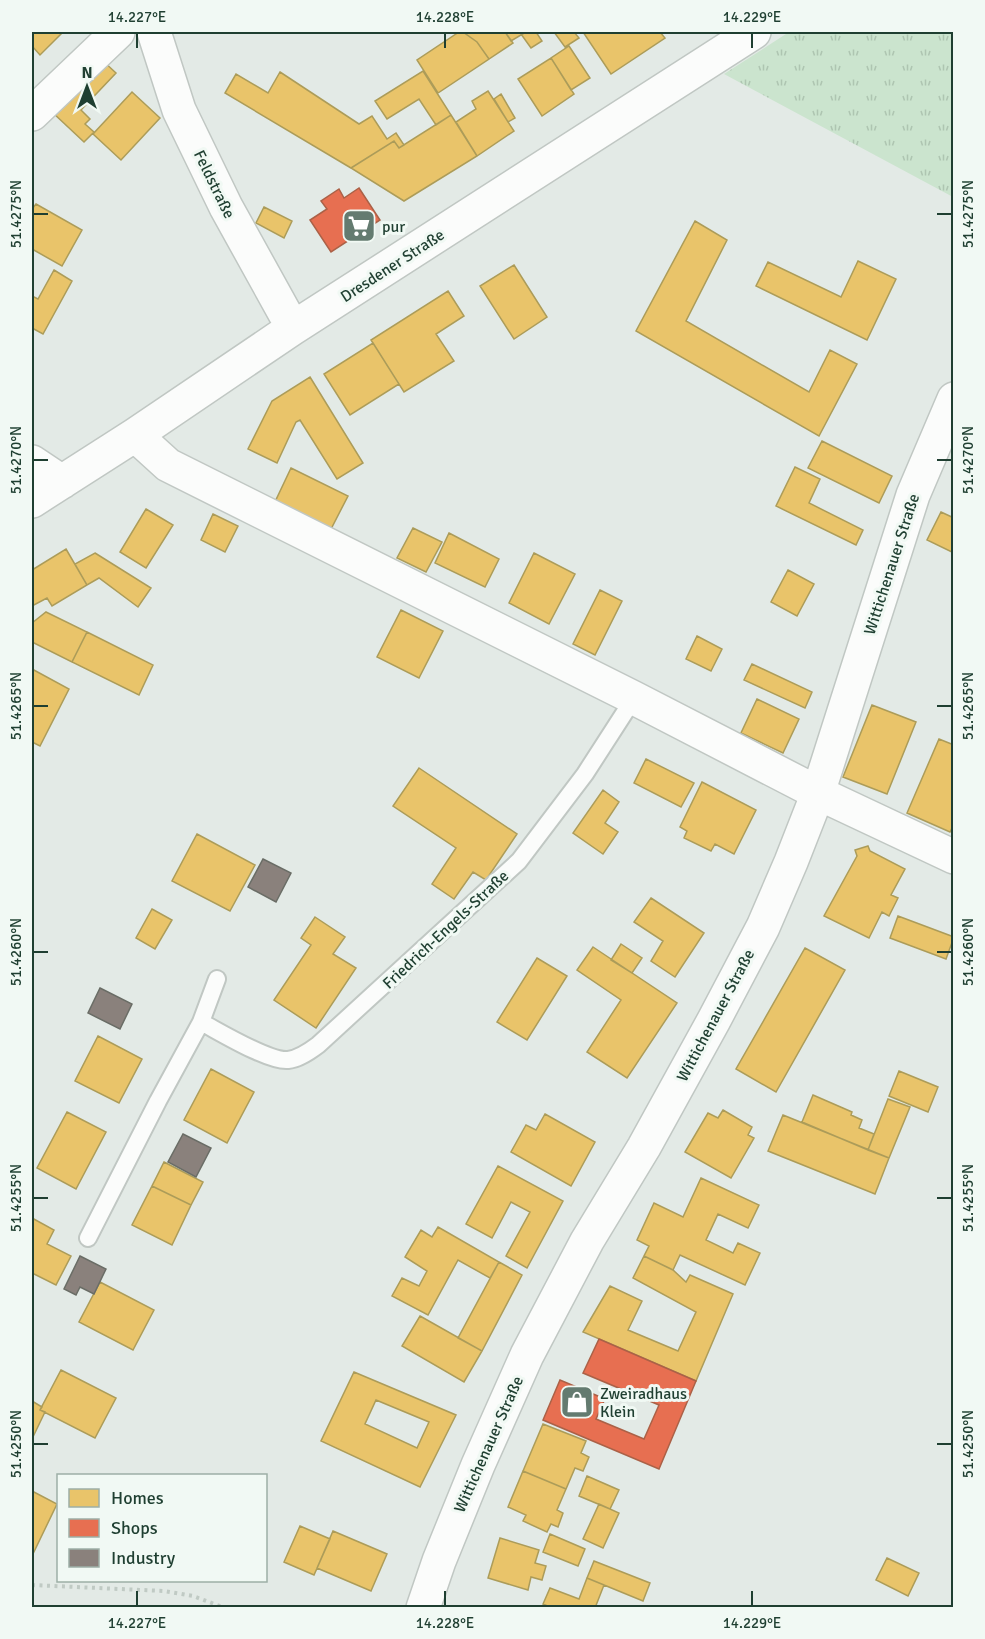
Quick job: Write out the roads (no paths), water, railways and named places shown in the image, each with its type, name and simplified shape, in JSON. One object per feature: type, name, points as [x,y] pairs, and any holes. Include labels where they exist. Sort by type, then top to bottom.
[{"type":"street","points":[[32,114],[118,32]]},
{"type":"street","name":"Feldstraße","points":[[154,32],[179,110],[226,207],[293,328]]},
{"type":"street","name":"Dresdener Straße","points":[[32,501],[135,435],[293,328],[754,32]]},
{"type":"street","name":"Wittichenauer Straße","points":[[423,1608],[436,1568],[478,1465],[527,1355],[588,1241],[644,1147],[763,927],[818,793],[913,495],[954,399]]},
{"type":"street","points":[[135,435],[168,465],[634,698],[818,793],[954,857]]},
{"type":"street","points":[[32,462],[62,482]]},
{"type":"lane","name":"Friedrich-Engels-Straße","points":[[201,1022],[271,1058],[289,1060],[305,1054],[318,1045],[519,861],[585,774],[634,698]]},
{"type":"lane","points":[[88,1238],[201,1022],[217,979]]},
{"type":"place","name":"pur","points":[[359,226]]},
{"type":"place","name":"Zweiradhaus Klein","points":[[577,1402]]}]
